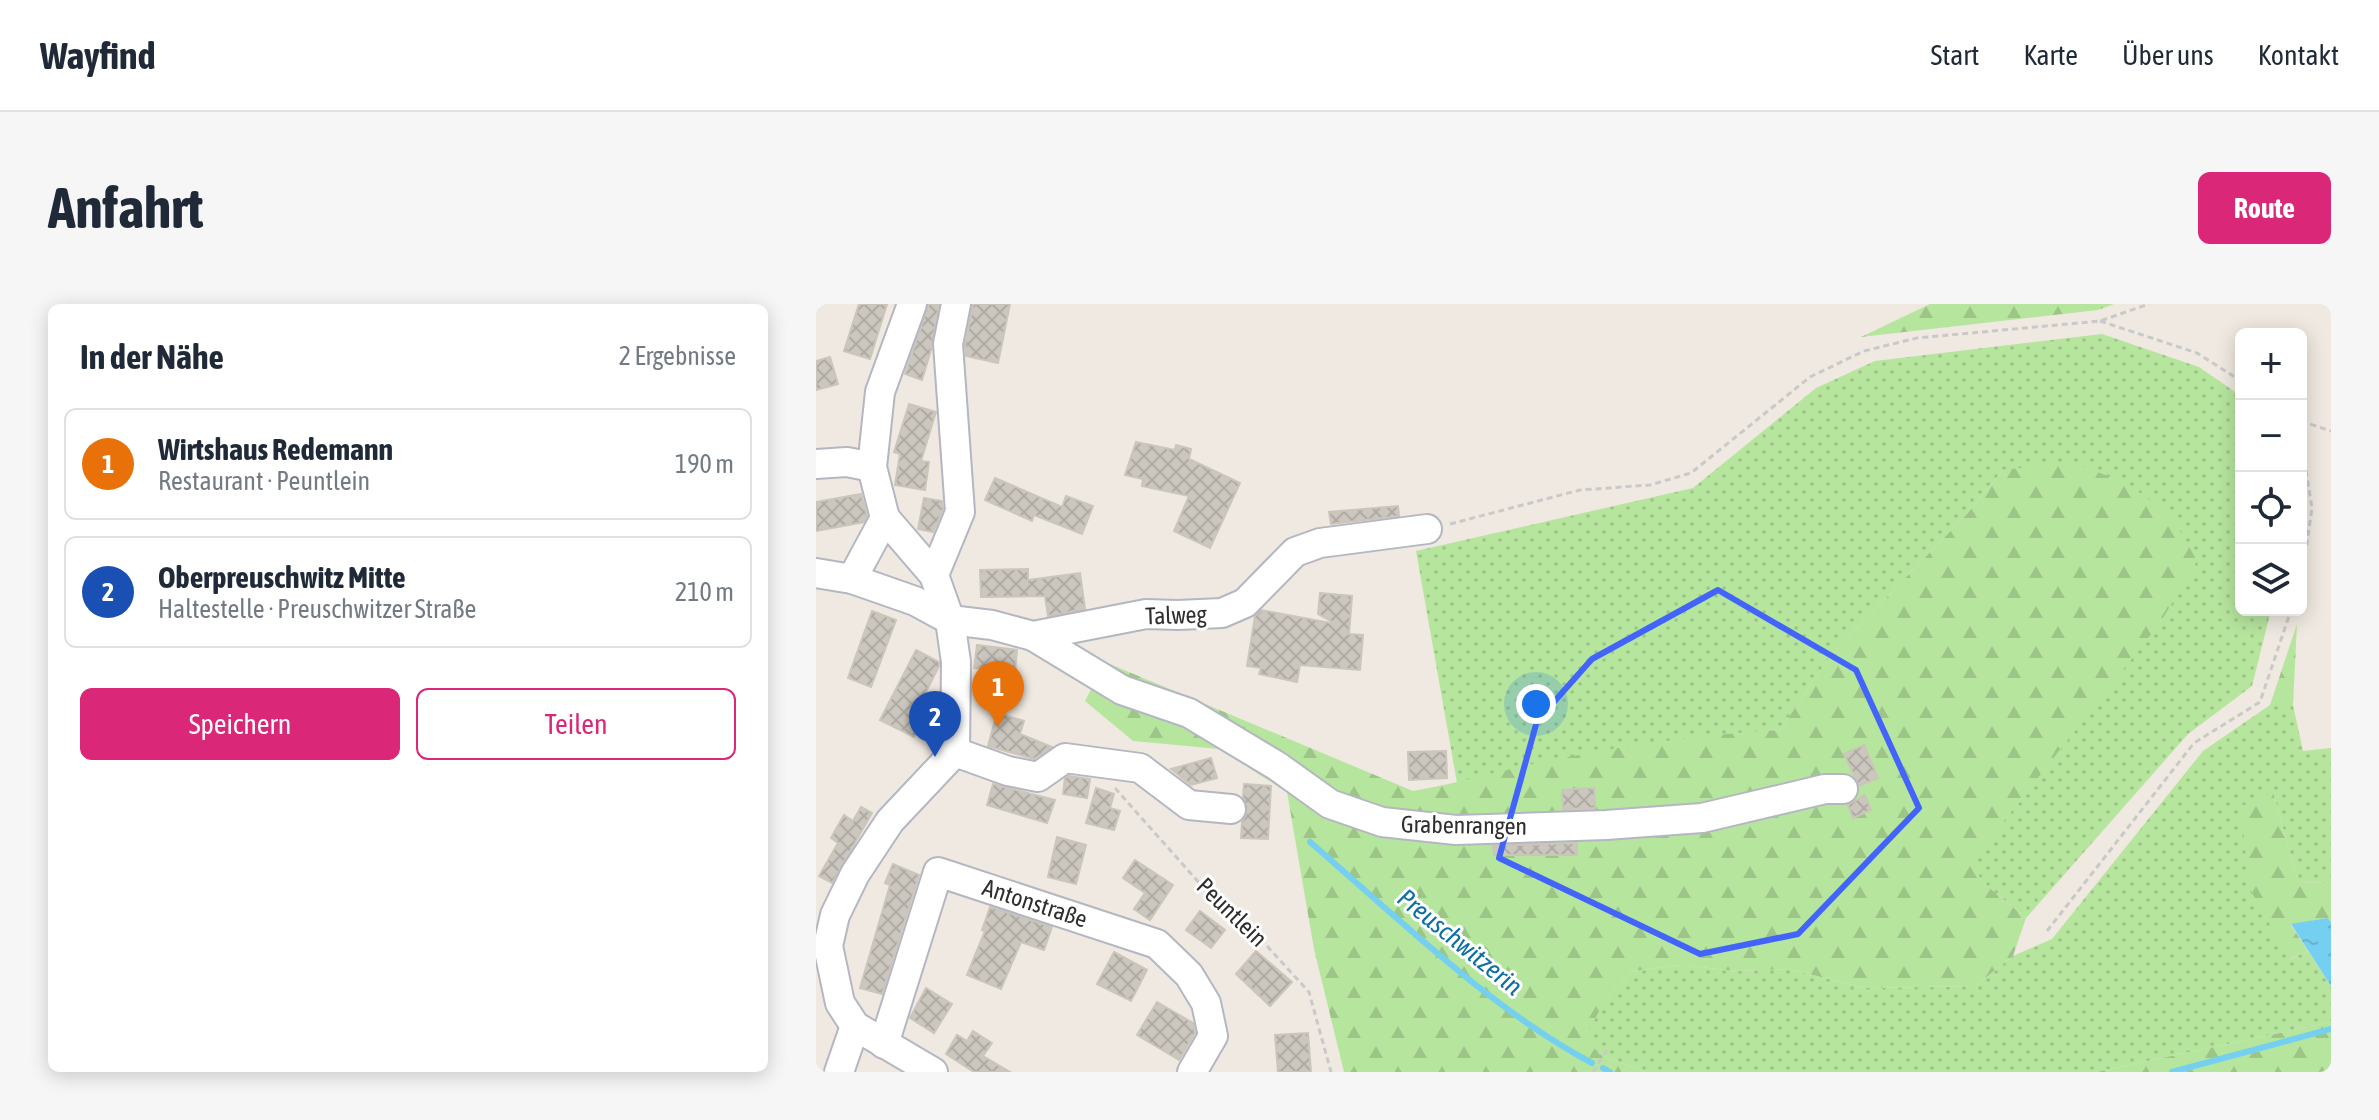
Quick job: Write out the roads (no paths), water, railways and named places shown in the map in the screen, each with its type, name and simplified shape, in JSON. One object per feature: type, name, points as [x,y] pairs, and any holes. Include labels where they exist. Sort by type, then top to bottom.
[{"type":"street","points":[[912,304],[880,392],[872,467],[885,518],[934,575],[950,620],[956,662],[955,752],[890,821],[826,914],[833,977],[840,1003],[855,1026],[933,1072]]},
{"type":"street","points":[[934,575],[960,512],[948,344],[956,304]]},
{"type":"street","points":[[816,464],[847,462],[872,467]]},
{"type":"street","points":[[852,579],[885,518]]},
{"type":"street","name":"Talweg","points":[[950,620],[992,625],[1033,636],[1146,614],[1222,613],[1245,603],[1295,552],[1320,543],[1427,529]]},
{"type":"street","points":[[816,573],[852,579],[915,601],[950,620]]},
{"type":"street","name":"Grabenrangen","points":[[1033,636],[1122,690],[1189,713],[1277,766],[1330,804],[1382,822],[1456,830],[1606,825],[1702,818],[1825,789],[1843,789]]},
{"type":"street","points":[[955,752],[1008,771],[1038,777],[1065,758],[1140,768],[1189,805],[1231,809]]},
{"type":"street","name":"Antonstraße","points":[[884,1044],[938,872],[1157,944],[1189,975],[1206,1003],[1213,1036],[1192,1072]]},
{"type":"street","points":[[839,1072],[855,1026]]},
{"type":"water","points":[[2327,918],[2331,922],[2331,986],[2291,924]]},
{"type":"waterway","name":"Preuschwitzerin","points":[[1310,842],[1482,990],[1518,1017],[1592,1063]]},
{"type":"waterway","name":"Preuschwitzerin","points":[[2172,1072],[2331,1029]]},
{"type":"waterway","name":"Preuschwitzerin","points":[[1603,1068],[1610,1072]]},
{"type":"place","name":"Wirtshaus Redemann","points":[[998,727]]},
{"type":"place","name":"Oberpreuschwitz Mitte","points":[[935,757]]}]
